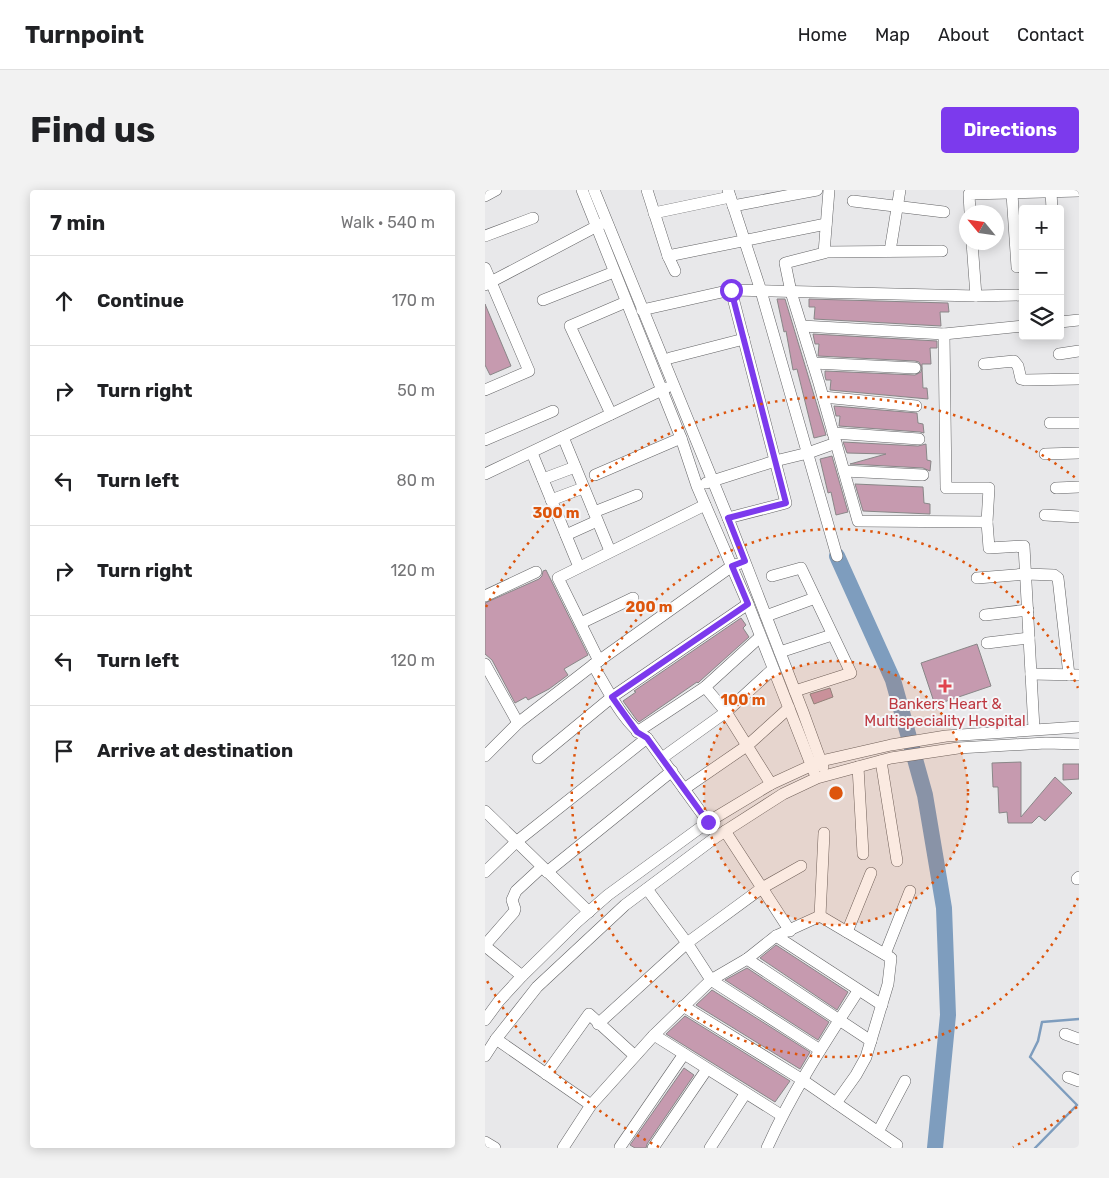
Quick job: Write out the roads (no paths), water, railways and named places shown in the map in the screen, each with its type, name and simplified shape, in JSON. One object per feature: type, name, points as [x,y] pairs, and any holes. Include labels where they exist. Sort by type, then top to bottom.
[{"type":"street","points":[[485,196],[496,190]]},
{"type":"street","points":[[582,190],[681,438],[697,486],[748,604],[789,708],[816,763]]},
{"type":"street","points":[[594,190],[745,561],[795,691],[821,777]]},
{"type":"street","points":[[647,190],[668,256],[675,271]]},
{"type":"street","points":[[654,213],[730,198],[817,190]]},
{"type":"street","points":[[824,252],[829,190]]},
{"type":"street","points":[[890,252],[900,190]]},
{"type":"street","points":[[970,205],[969,194],[1079,191]]},
{"type":"street","points":[[1051,192],[1052,205]]},
{"type":"street","points":[[1012,194],[1017,267]]},
{"type":"street","points":[[730,198],[761,291],[837,556]]},
{"type":"street","points":[[853,201],[944,212]]},
{"type":"street","points":[[485,236],[533,218]]},
{"type":"street","points":[[488,283],[607,222]]},
{"type":"street","points":[[668,256],[745,242],[826,224]]},
{"type":"street","points":[[973,250],[976,296]]},
{"type":"street","points":[[942,251],[824,252],[785,262],[791,292],[858,521],[987,522]]},
{"type":"street","points":[[485,268],[488,283],[529,372],[485,390]]},
{"type":"street","points":[[543,300],[614,272]]},
{"type":"street","points":[[642,310],[731,290],[976,296],[1019,295]]},
{"type":"street","points":[[728,518],[786,503],[731,290]]},
{"type":"street","points":[[611,414],[570,326],[626,302]]},
{"type":"street","points":[[1064,322],[1079,320]]},
{"type":"street","points":[[802,326],[944,334],[1019,326]]},
{"type":"street","points":[[944,334],[946,488],[989,488],[987,522],[989,548],[1024,546],[1034,730]]},
{"type":"street","points":[[670,358],[744,339]]},
{"type":"street","points":[[1059,354],[1079,351]]},
{"type":"street","points":[[984,364],[1014,362],[1018,366],[1021,378],[1025,380],[1079,379]]},
{"type":"street","points":[[813,363],[915,368]]},
{"type":"street","points":[[485,474],[673,385]]},
{"type":"street","points":[[823,397],[916,406]]},
{"type":"street","points":[[485,440],[553,411]]},
{"type":"street","points":[[1050,423],[1079,422]]},
{"type":"street","points":[[563,438],[610,551]]},
{"type":"street","points":[[595,475],[681,438]]},
{"type":"street","points":[[697,486],[775,461],[807,453],[835,438],[919,439]]},
{"type":"street","points":[[532,453],[579,567]]},
{"type":"street","points":[[1045,454],[1079,453]]},
{"type":"street","points":[[543,479],[575,467]]},
{"type":"street","points":[[844,471],[923,475]]},
{"type":"street","points":[[1056,488],[1079,487]]},
{"type":"street","points":[[551,500],[583,488]]},
{"type":"street","points":[[566,535],[637,495]]},
{"type":"street","points":[[705,505],[558,578],[581,623],[596,663],[612,697],[672,771],[708,822]]},
{"type":"street","points":[[1045,516],[1079,517]]},
{"type":"street","points":[[485,756],[518,723],[596,663],[732,566],[745,561]]},
{"type":"street","points":[[772,576],[801,568],[851,673],[795,691]]},
{"type":"street","points":[[485,596],[537,572]]},
{"type":"street","points":[[977,578],[1026,574],[1054,575],[1058,578],[1074,675],[1031,674]]},
{"type":"street","points":[[581,623],[633,598]]},
{"type":"street","points":[[766,616],[815,598]]},
{"type":"street","points":[[538,758],[612,697],[748,604]]},
{"type":"street","points":[[985,616],[1028,610]]},
{"type":"street","points":[[780,652],[833,634]]},
{"type":"street","points":[[485,872],[516,842],[642,735],[705,687],[761,637]]},
{"type":"street","points":[[987,643],[1029,638]]},
{"type":"street","points":[[485,664],[488,680],[518,723]]},
{"type":"street","points":[[662,758],[726,712],[773,669]]},
{"type":"street","points":[[705,687],[726,712],[771,784]]},
{"type":"street","points":[[684,789],[748,745],[789,708]]},
{"type":"street","points":[[485,1020],[499,1001],[522,976],[608,895],[708,822],[771,784],[816,763],[891,745],[946,736],[1079,727]]},
{"type":"street","points":[[485,1056],[537,987],[625,905],[725,831],[783,794],[821,777],[886,759],[965,748],[1046,743],[1079,744]]},
{"type":"street","points":[[886,759],[897,861]]},
{"type":"street","points":[[858,767],[863,854]]},
{"type":"street","points":[[522,976],[485,946],[514,912],[512,900],[516,891],[672,771]]},
{"type":"street","points":[[485,811],[589,912]]},
{"type":"street","points":[[725,831],[790,931]]},
{"type":"street","points":[[820,916],[825,833]]},
{"type":"street","points":[[598,1024],[687,942],[762,888],[801,866]]},
{"type":"street","points":[[847,932],[871,873]]},
{"type":"street","points":[[647,889],[687,942],[711,980],[819,1050]]},
{"type":"street","points":[[885,954],[910,891]]},
{"type":"street","points":[[563,1148],[591,1105],[654,1035],[711,980],[747,959],[777,936],[820,916]]},
{"type":"street","points":[[820,916],[891,958],[888,984],[866,1057],[836,1103]]},
{"type":"street","points":[[777,936],[882,1005]]},
{"type":"street","points":[[747,959],[871,1041]]},
{"type":"street","points":[[767,1148],[781,1115],[801,1079],[858,991]]},
{"type":"street","points":[[683,1006],[801,1079],[897,1145]]},
{"type":"street","points":[[546,1074],[589,1014],[635,1056]]},
{"type":"street","points":[[1065,1034],[1079,1038]]},
{"type":"street","points":[[654,1035],[781,1115]]},
{"type":"street","points":[[496,1039],[591,1105]]},
{"type":"street","points":[[620,1147],[684,1054]]},
{"type":"street","points":[[653,1148],[707,1069]]},
{"type":"street","points":[[1068,1077],[1079,1081]]},
{"type":"street","points":[[878,1132],[905,1082]]},
{"type":"street","points":[[710,1148],[745,1094]]},
{"type":"street","points":[[485,1142],[495,1148]]},
{"type":"waterway","points":[[837,556],[893,680],[925,795],[944,908],[948,1015],[935,1148]]},
{"type":"waterway","points":[[1035,1148],[1077,1105],[1030,1057],[1038,1041],[1042,1022],[1079,1019]]},
{"type":"place","name":"Bankers Heart & Multispeciality Hospital","points":[[945,686]]}]
